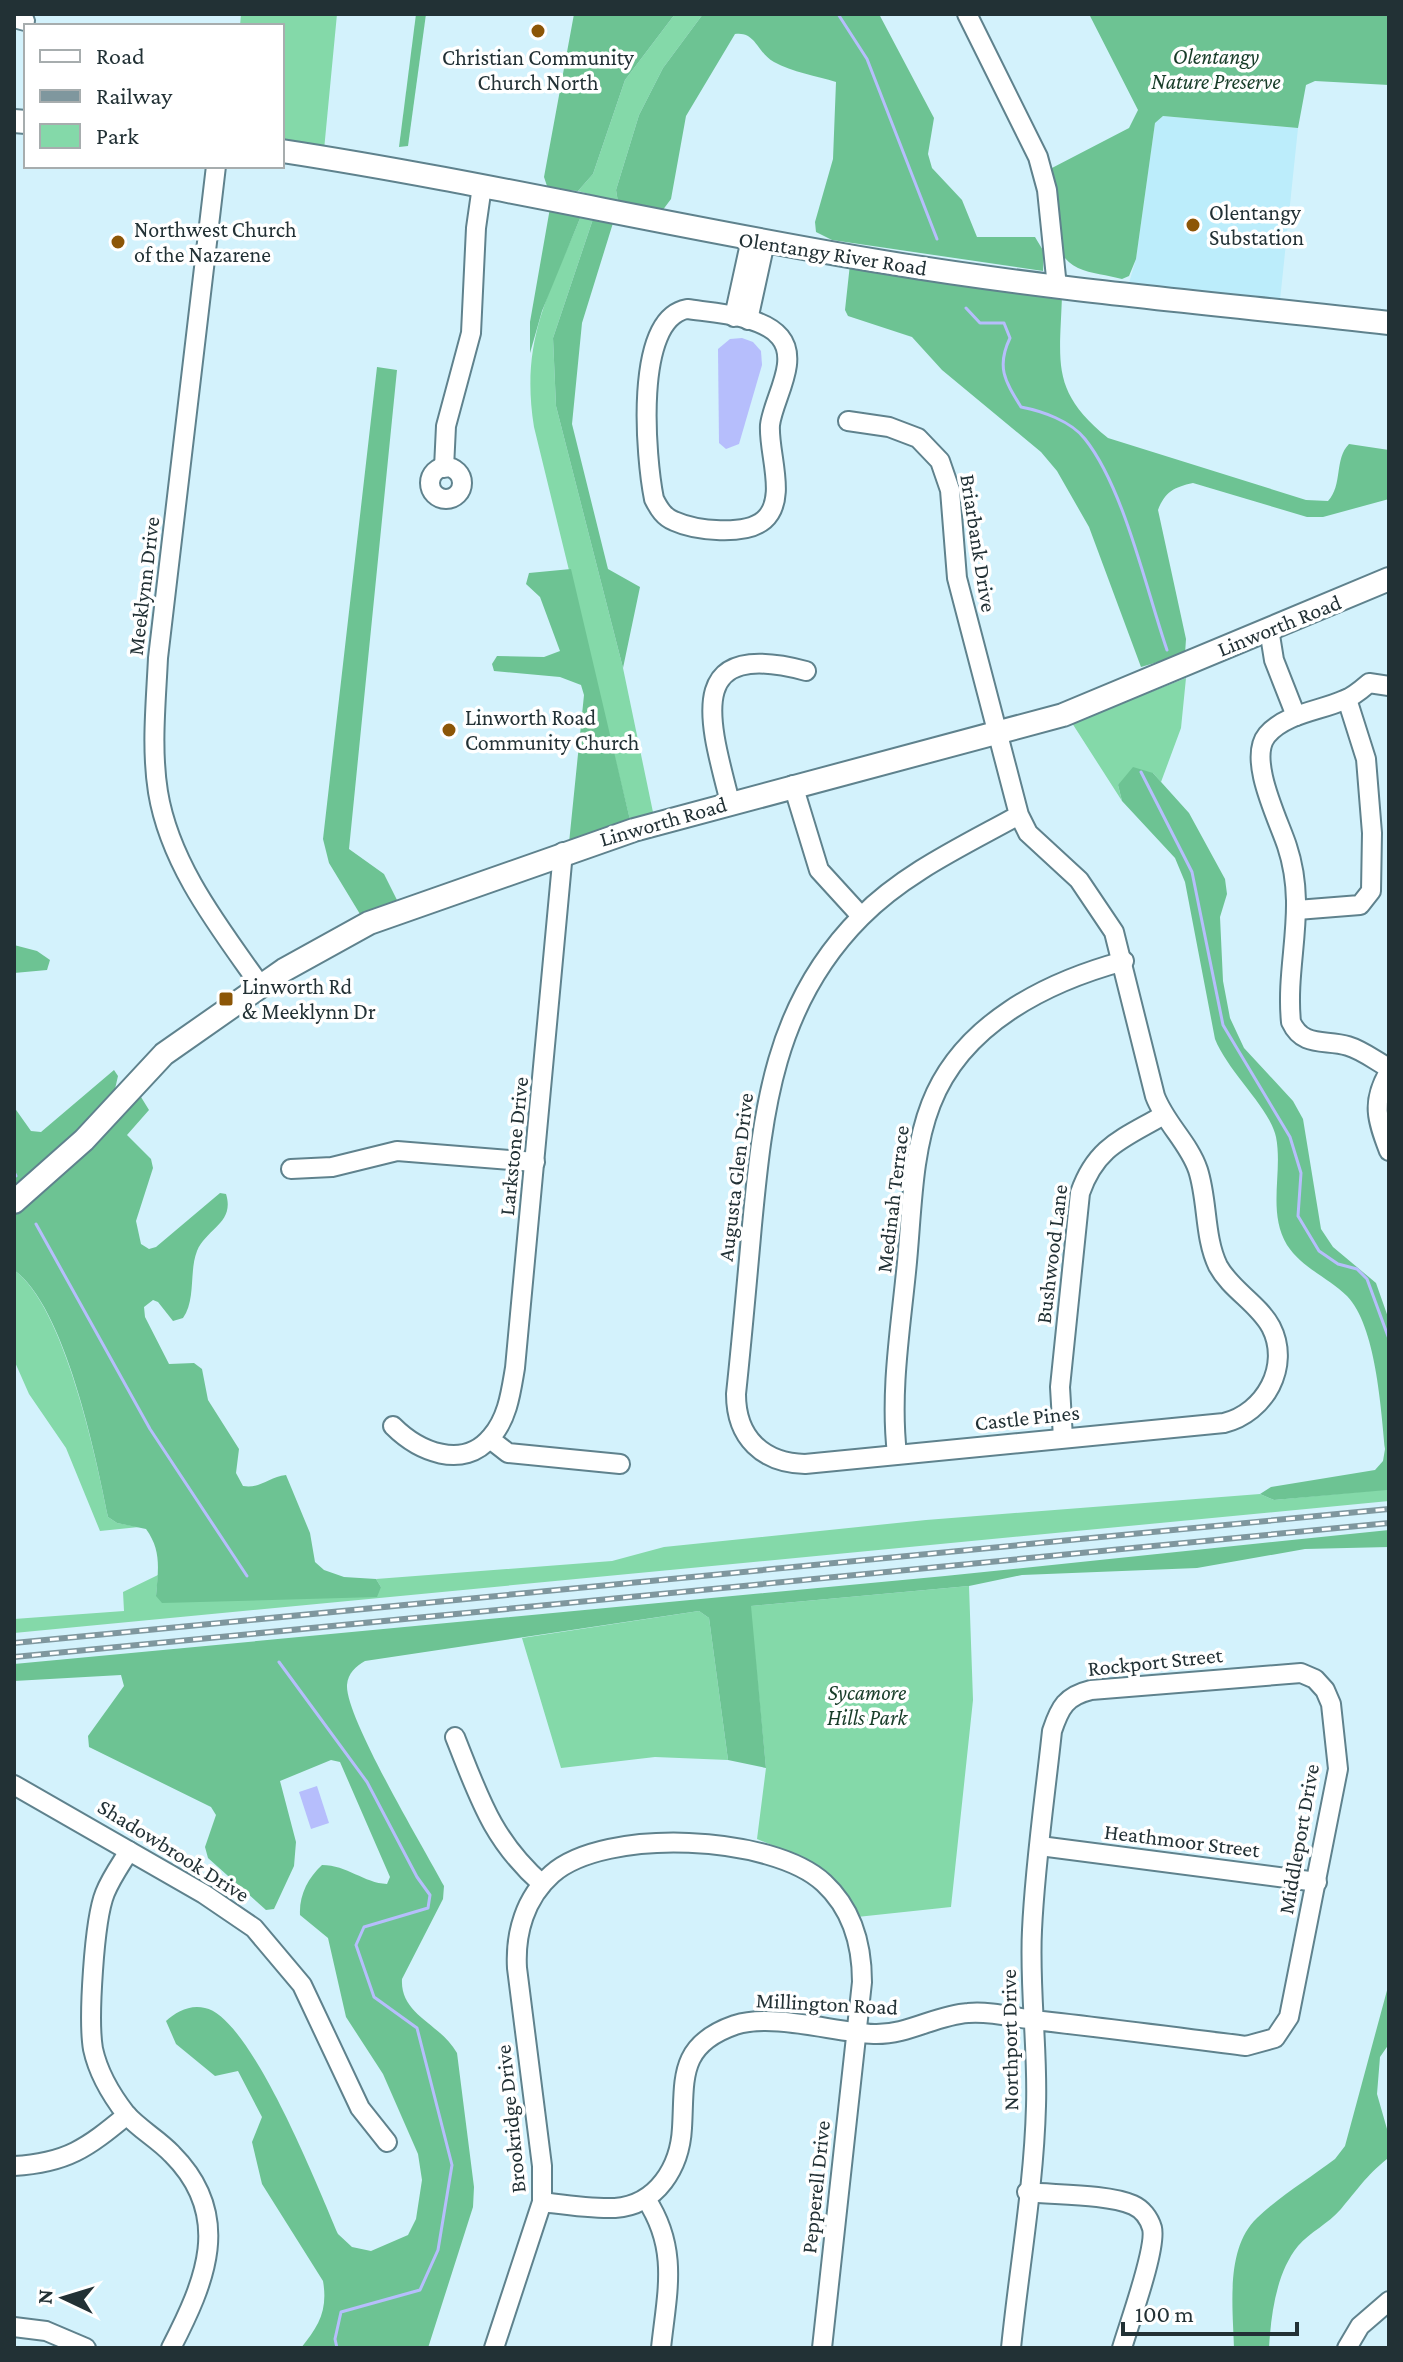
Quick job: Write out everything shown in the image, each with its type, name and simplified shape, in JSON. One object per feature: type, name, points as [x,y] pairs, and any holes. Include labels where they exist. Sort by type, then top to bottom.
[{"type":"main road","name":"Olentangy River Road","points":[[284,151],[758,240],[1057,287],[1389,323]]},
{"type":"main road","name":"Linworth Road","points":[[14,1202],[84,1140],[164,1054],[260,985],[369,923],[563,852],[730,802],[1063,715],[1389,579]]},
{"type":"street","points":[[967,14],[1038,157],[1047,190],[1057,287]]},
{"type":"street","name":"Meeklynn Drive","points":[[216,168],[158,658],[154,739],[158,793],[171,840],[217,924],[260,985]]},
{"type":"street","points":[[444,468],[446,426],[471,333],[476,228],[482,186]]},
{"type":"street","points":[[741,319],[758,240]]},
{"type":"street","points":[[687,309],[741,319],[773,331],[787,353],[771,422],[769,452],[776,480],[775,501],[764,520],[749,528],[687,524],[667,517],[654,499],[645,412],[646,394],[661,330],[668,317],[687,309]]},
{"type":"street","name":"Briarbank Drive","points":[[848,421],[889,427],[918,438],[940,461],[950,490],[957,578],[995,734],[1019,815]]},
{"type":"street","points":[[1269,629],[1274,660],[1296,716]]},
{"type":"street","points":[[1242,640],[1274,660]]},
{"type":"street","points":[[730,802],[712,731],[715,690],[721,677],[729,669],[751,662],[806,671]]},
{"type":"street","points":[[1389,686],[1369,683],[1347,699],[1296,716],[1268,734],[1263,746],[1267,799],[1288,847],[1297,910],[1289,1005],[1295,1030],[1316,1044],[1347,1046],[1389,1070],[1379,1089],[1375,1112],[1389,1151]]},
{"type":"street","points":[[1297,910],[1360,905],[1371,891],[1372,833],[1366,759],[1347,699]]},
{"type":"street","points":[[793,785],[819,870],[861,916]]},
{"type":"street","points":[[1019,815],[1028,833],[1079,880],[1114,932],[1124,961],[1148,1076],[1162,1116]]},
{"type":"street","name":"Augusta Glen Drive","points":[[764,1454],[748,1439],[736,1406],[764,1110],[783,1041],[808,987],[861,916],[924,868],[1019,815]]},
{"type":"street","name":"Larkstone Drive","points":[[490,1439],[508,1405],[515,1368],[563,852]]},
{"type":"street","name":"Medinah Terrace","points":[[897,1454],[893,1412],[901,1321],[918,1161],[931,1104],[952,1065],[985,1027],[1064,981],[1124,961]]},
{"type":"street","name":"Castle Pines","points":[[764,1454],[784,1462],[805,1464],[1236,1420],[1263,1400],[1276,1375],[1276,1343],[1271,1327],[1219,1267],[1213,1253],[1197,1166],[1162,1116]]},
{"type":"street","name":"Bushwood Lane","points":[[1063,1438],[1060,1387],[1080,1193],[1088,1169],[1105,1149],[1162,1116]]},
{"type":"street","points":[[291,1169],[332,1167],[397,1151],[535,1162]]},
{"type":"street","points":[[393,1426],[410,1443],[445,1455],[475,1448],[490,1439],[508,1453],[620,1464]]},
{"type":"street","name":"Rockport Street","points":[[1052,1731],[1060,1707],[1080,1693],[1284,1672]]},
{"type":"street","name":"Middleport Drive","points":[[1275,2038],[1289,2017],[1338,1769],[1331,1704],[1325,1690],[1315,1679],[1301,1673],[1284,1672]]},
{"type":"street","name":"Northport Drive","points":[[1011,2348],[1036,2110],[1032,1930],[1052,1731]]},
{"type":"street","points":[[455,1737],[499,1837],[509,1853],[542,1884]]},
{"type":"street","name":"Shadowbrook Drive","points":[[14,1785],[204,1894],[254,1928],[287,1963],[320,2017],[360,2108],[387,2142]]},
{"type":"street","name":"Pepperell Drive","points":[[542,1884],[565,1864],[581,1857],[641,1844],[721,1846],[799,1866],[823,1882],[840,1900],[857,1935],[862,1982],[822,2348]]},
{"type":"street","name":"Heathmoor Street","points":[[1040,1846],[1317,1882]]},
{"type":"street","points":[[129,1851],[105,1893],[100,1911],[93,2049],[100,2072],[127,2115],[181,2165],[199,2192],[207,2220],[209,2243],[202,2286],[171,2348]]},
{"type":"street","name":"Brookridge Drive","points":[[494,2348],[542,2202],[542,2166],[516,1953],[520,1925],[542,1884]]},
{"type":"street","name":"Millington Road","points":[[646,2199],[658,2189],[676,2161],[683,2125],[682,2078],[694,2054],[708,2039],[750,2022],[890,2034],[965,2013],[1246,2046],[1261,2045],[1275,2038]]},
{"type":"street","points":[[14,2166],[50,2163],[70,2156],[88,2147],[127,2115]]},
{"type":"street","points":[[1027,2192],[1117,2201],[1132,2204],[1145,2213],[1153,2229],[1151,2247],[1122,2348]]},
{"type":"street","points":[[542,2202],[618,2208],[646,2199],[667,2239],[669,2269],[661,2348]]},
{"type":"street","points":[[1347,2348],[1360,2326],[1389,2301]]},
{"type":"street","points":[[14,2327],[46,2331],[86,2348]]},
{"type":"shaded area","points":[[1163,116],[1298,128],[1279,310],[1126,293],[1136,259],[1155,123]]},
{"type":"green space","points":[[241,14],[337,14],[324,150],[284,144],[284,24],[240,24]]},
{"type":"green space","points":[[416,14],[426,14],[408,146],[399,147]]},
{"type":"green space","points":[[574,14],[675,14],[625,80],[593,174],[578,191],[548,189],[544,177]]},
{"type":"green space","points":[[675,14],[703,14],[663,68],[639,115],[616,190],[618,202],[578,191],[593,174],[625,80]]},
{"type":"green space","points":[[703,14],[879,14],[934,118],[928,154],[932,168],[962,200],[977,237],[1035,237],[1044,252],[1043,271],[832,240],[816,232],[815,222],[833,159],[836,82],[774,62],[752,39],[742,34],[735,34],[686,116],[671,199],[662,211],[618,202],[616,190],[639,115],[663,68]]},
{"type":"green space","name":"Olentangy Nature Preserve","points":[[1089,14],[1389,14],[1389,85],[1315,81],[1306,85],[1298,128],[1163,116],[1155,123],[1136,259],[1129,276],[1122,279],[1094,273],[1067,261],[1060,250],[1052,224],[1050,169],[1129,128],[1138,110]]},
{"type":"green space","points":[[550,208],[581,216],[542,311],[530,353],[530,322]]},
{"type":"green space","points":[[581,216],[593,219],[553,338],[556,406],[623,668],[654,817],[631,824],[534,427],[531,396],[531,368],[540,318]]},
{"type":"green space","points":[[593,219],[613,223],[582,323],[572,424],[608,569],[640,587],[623,668],[556,406],[553,338]]},
{"type":"green space","points":[[850,264],[1062,295],[1060,358],[1067,390],[1089,421],[1108,438],[1306,500],[1328,501],[1336,487],[1344,450],[1349,444],[1389,450],[1389,499],[1323,517],[1307,517],[1193,483],[1171,491],[1158,510],[1186,639],[1185,654],[1141,667],[1089,527],[1057,471],[1041,452],[942,370],[912,337],[848,316],[845,310]]},
{"type":"green space","points":[[377,367],[397,370],[349,849],[384,874],[399,904],[363,919],[329,863],[323,839]]},
{"type":"green space","points":[[571,569],[631,824],[569,843],[584,695],[581,685],[560,677],[494,671],[492,664],[497,656],[544,657],[560,651],[540,597],[526,584],[529,573]]},
{"type":"green space","points":[[1186,678],[1181,728],[1161,782],[1153,773],[1118,785],[1122,801],[1072,723]]},
{"type":"green space","points":[[1133,767],[1153,773],[1189,813],[1225,879],[1227,894],[1220,917],[1223,981],[1230,1018],[1244,1048],[1293,1101],[1303,1119],[1321,1229],[1333,1247],[1376,1283],[1389,1320],[1387,1490],[1274,1500],[1260,1494],[1271,1487],[1375,1470],[1383,1461],[1385,1449],[1375,1369],[1365,1327],[1357,1310],[1347,1296],[1293,1253],[1281,1232],[1277,1205],[1276,1137],[1266,1114],[1229,1064],[1215,1039],[1185,882],[1175,858],[1122,801],[1118,785]]},
{"type":"green space","points":[[14,945],[37,951],[50,960],[47,970],[14,973]]},
{"type":"green space","points":[[114,1070],[118,1076],[115,1089],[46,1167],[14,1192],[14,1107],[31,1131],[41,1132]]},
{"type":"green space","points":[[141,1097],[149,1110],[127,1135],[151,1159],[153,1168],[136,1221],[141,1244],[149,1249],[156,1247],[220,1193],[226,1194],[228,1204],[223,1219],[197,1251],[190,1303],[183,1318],[173,1321],[153,1300],[144,1307],[145,1317],[169,1364],[194,1363],[202,1369],[208,1400],[239,1449],[236,1473],[243,1486],[254,1486],[286,1475],[310,1533],[315,1562],[324,1570],[344,1577],[376,1579],[381,1587],[377,1597],[162,1603],[156,1596],[158,1561],[155,1545],[146,1529],[117,1523],[108,1517],[76,1384],[63,1348],[49,1315],[32,1288],[14,1270],[14,1212],[85,1152],[130,1101]]},
{"type":"green space","points":[[14,1270],[32,1288],[63,1348],[86,1422],[108,1517],[117,1523],[139,1527],[100,1531],[66,1448],[29,1394],[14,1360]]},
{"type":"green space","points":[[1389,1489],[1389,1501],[14,1633],[14,1619],[124,1611],[123,1592],[158,1575],[156,1596],[381,1587],[376,1579],[612,1561],[664,1547],[926,1520],[1260,1494],[1274,1500]]},
{"type":"green space","points":[[1389,1530],[1389,1547],[1305,1549],[1197,1568],[1022,1575],[969,1586],[751,1606],[766,1768],[728,1760],[709,1618],[699,1611],[365,1661],[356,1668],[347,1685],[359,1725],[444,1886],[443,1899],[402,1979],[403,1991],[414,2010],[441,2033],[457,2053],[474,2187],[473,2207],[428,2348],[301,2348],[321,2317],[323,2281],[262,2184],[252,2142],[262,2117],[238,2071],[215,2076],[176,2044],[166,2021],[184,2010],[205,2008],[223,2018],[243,2041],[282,2108],[338,2234],[352,2247],[371,2251],[408,2235],[416,2219],[422,2180],[418,2154],[383,2074],[346,2017],[328,1938],[300,1915],[305,1887],[322,1865],[379,1883],[387,1884],[390,1877],[340,1762],[331,1760],[280,1781],[296,1842],[294,1866],[274,1909],[266,1910],[208,1858],[205,1847],[216,1815],[211,1807],[89,1747],[88,1736],[124,1686],[121,1675],[14,1681],[14,1664],[945,1576]]},
{"type":"green space","name":"Sycamore Hills Park","points":[[969,1586],[973,1700],[951,1907],[857,1917],[835,1888],[814,1868],[790,1853],[757,1839],[766,1768],[750,1606]]},
{"type":"green space","points":[[699,1611],[709,1618],[728,1760],[655,1757],[561,1768],[522,1638]]},
{"type":"green space","points":[[1389,1983],[1389,2044],[1380,2057],[1377,2094],[1389,2136],[1387,2159],[1367,2177],[1336,2214],[1298,2246],[1291,2257],[1276,2295],[1269,2348],[1234,2348],[1233,2280],[1240,2245],[1257,2218],[1335,2159],[1345,2146]]},
{"type":"water","points":[[742,338],[753,342],[761,351],[762,365],[739,444],[726,449],[719,443],[718,349],[730,339]]},
{"type":"water","points":[[317,1786],[329,1823],[311,1829],[299,1792]]},
{"type":"waterway","points":[[838,14],[867,59],[937,239]]},
{"type":"waterway","points":[[966,308],[980,323],[1004,323],[1010,338],[1004,357],[1004,374],[1021,407],[1047,414],[1072,427],[1085,439],[1099,460],[1123,511],[1167,650]]},
{"type":"waterway","points":[[1141,772],[1192,872],[1223,1025],[1290,1137],[1301,1173],[1298,1216],[1319,1251],[1338,1264],[1357,1269],[1367,1279],[1389,1339]]},
{"type":"waterway","points":[[14,1172],[16,1176]]},
{"type":"waterway","points":[[36,1224],[150,1429],[247,1576]]},
{"type":"waterway","points":[[279,1662],[367,1782],[417,1877],[430,1895],[428,1908],[364,1927],[356,1945],[374,1997],[417,2028],[452,2165],[438,2250],[420,2290],[341,2312],[335,2339],[337,2348]]},
{"type":"railway","points":[[14,1643],[1389,1509]]},
{"type":"railway","points":[[14,1657],[1389,1523]]},
{"type":"place","name":"Christian Community Church North","points":[[538,31]]},
{"type":"place","name":"Olentangy Substation","points":[[1193,225]]},
{"type":"place","name":"Northwest Church of the Nazarene","points":[[118,242]]},
{"type":"place","name":"Linworth Road Community Church","points":[[449,730]]},
{"type":"place","name":"Linworth Rd & Meeklynn Dr","points":[[226,999]]}]
